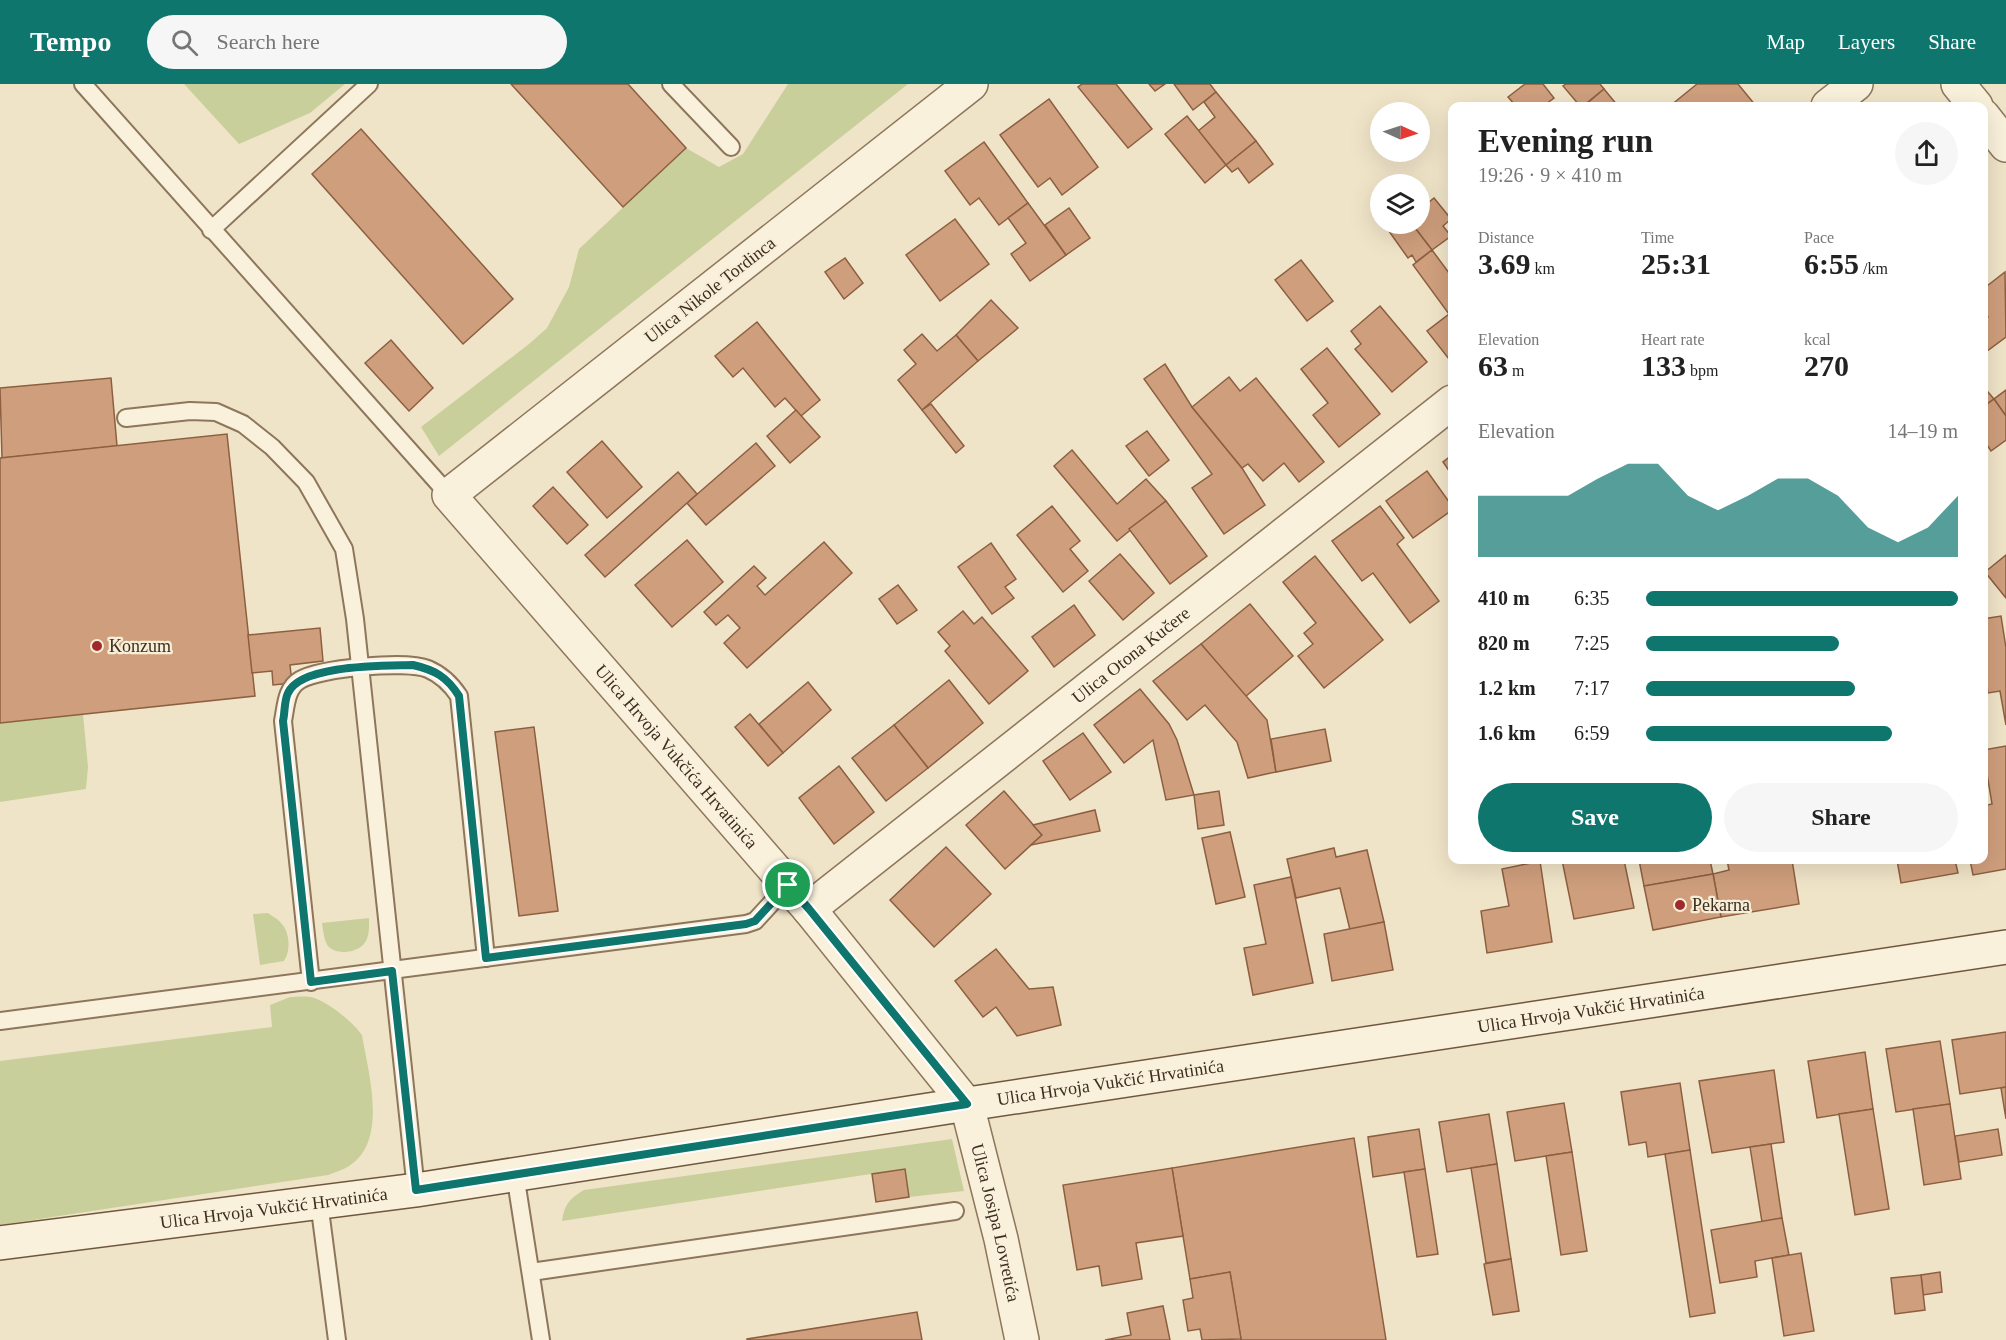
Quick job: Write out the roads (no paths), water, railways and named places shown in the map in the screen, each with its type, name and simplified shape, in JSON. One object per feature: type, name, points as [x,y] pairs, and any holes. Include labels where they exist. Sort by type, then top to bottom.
[{"type":"street","name":"Ulica Nikole Tordinca","points":[[450,495],[971,84]]},
{"type":"street","points":[[1833,102],[1856,84]]},
{"type":"street","points":[[1958,84],[1973,102]]},
{"type":"street","points":[[1988,123],[2006,146]]},
{"type":"street","name":"Ulica Otona Kučere","points":[[798,897],[1448,405]]},
{"type":"street","name":"Ulica Hrvoja Vukčića Hrvatinića","points":[[450,495],[798,897],[967,1104]]},
{"type":"street","name":"Ulica Hrvoja Vukčić Hrvatinića","points":[[0,1243],[416,1190],[2006,947]]},
{"type":"street","name":"Ulica Josipa Lovretića","points":[[967,1104],[1022,1340]]},
{"type":"lane","points":[[83,84],[450,495]]},
{"type":"lane","points":[[211,230],[369,84]]},
{"type":"lane","points":[[670,84],[730,147]]},
{"type":"lane","points":[[126,418],[190,411],[216,412],[243,424],[272,447],[299,475],[317,500],[344,549],[360,667],[416,1190]]},
{"type":"lane","points":[[311,982],[283,721],[288,693],[299,680],[322,673],[360,667],[413,665],[428,669],[450,682],[459,696],[486,958]]},
{"type":"lane","points":[[0,1021],[746,924],[798,897]]},
{"type":"lane","points":[[515,1174],[541,1340]]},
{"type":"lane","points":[[319,1202],[337,1340]]},
{"type":"lane","points":[[531,1272],[955,1211]]},
{"type":"place","name":"Konzum","points":[[97,646]]},
{"type":"place","name":"Pekarna","points":[[1680,905]]}]
